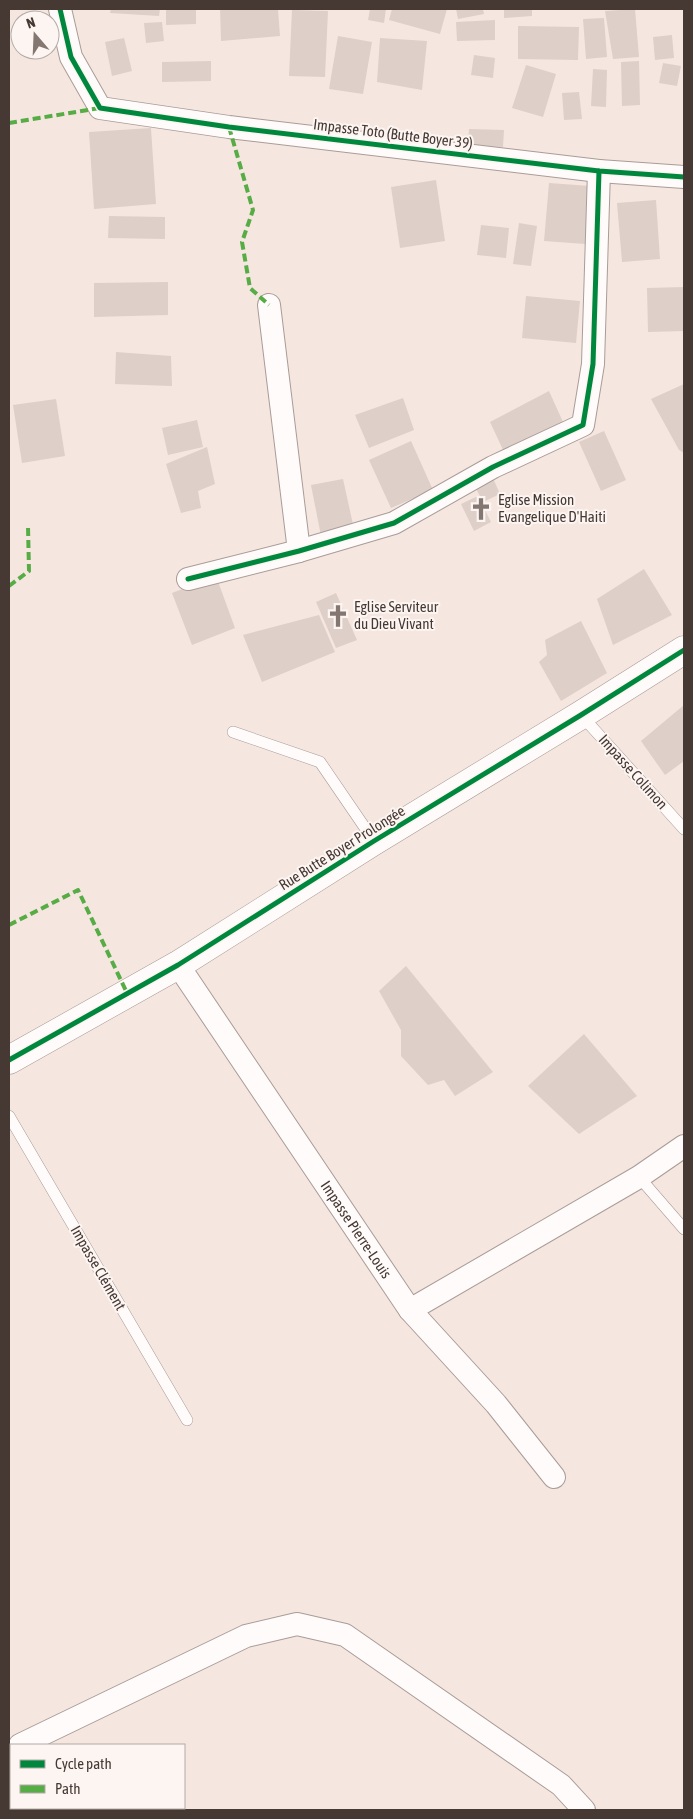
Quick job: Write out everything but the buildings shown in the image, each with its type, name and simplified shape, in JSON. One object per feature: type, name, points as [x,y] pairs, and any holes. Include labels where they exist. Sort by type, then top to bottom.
[{"type":"street","name":"Impasse Toto (Butte Boyer 39)","points":[[60,9],[70,58],[100,108],[229,127],[598,170],[684,177]]},
{"type":"street","points":[[188,579],[299,551],[394,523],[493,467],[583,425],[593,364],[598,170]]},
{"type":"street","points":[[269,305],[299,551]]},
{"type":"street","name":"Rue Butte Boyer Prolongée","points":[[9,1060],[178,965],[374,841],[684,650]]},
{"type":"street","name":"Impasse Pierre-Louis","points":[[178,965],[410,1310],[496,1404],[554,1477]]},
{"type":"street","points":[[410,1310],[639,1177],[684,1146]]},
{"type":"street","points":[[22,1744],[246,1636],[297,1624],[345,1635],[561,1785],[584,1810]]},
{"type":"lane","name":"Impasse Colimon","points":[[581,715],[684,829]]},
{"type":"lane","points":[[233,732],[320,762],[374,841]]},
{"type":"lane","name":"Impasse Clément","points":[[9,1116],[187,1420]]},
{"type":"lane","points":[[639,1177],[684,1229]]},
{"type":"marked path","points":[[9,123],[100,108]]},
{"type":"marked path","points":[[229,127],[253,210],[242,242],[250,288],[269,305]]},
{"type":"marked path","points":[[9,586],[29,571],[28,526]]},
{"type":"marked path","points":[[9,925],[78,890],[127,993]]},
{"type":"cycle path","points":[[60,9],[71,57],[100,108],[229,127],[599,171],[684,177]]},
{"type":"cycle path","points":[[188,579],[299,551],[394,523],[493,467],[583,425],[593,364],[599,171]]},
{"type":"cycle path","points":[[9,1060],[178,965],[374,841],[684,650]]},
{"type":"place","name":"Eglise Mission Evangelique D'Haiti","points":[[481,509]]},
{"type":"place","name":"Eglise Serviteur du Dieu Vivant","points":[[338,616]]}]
